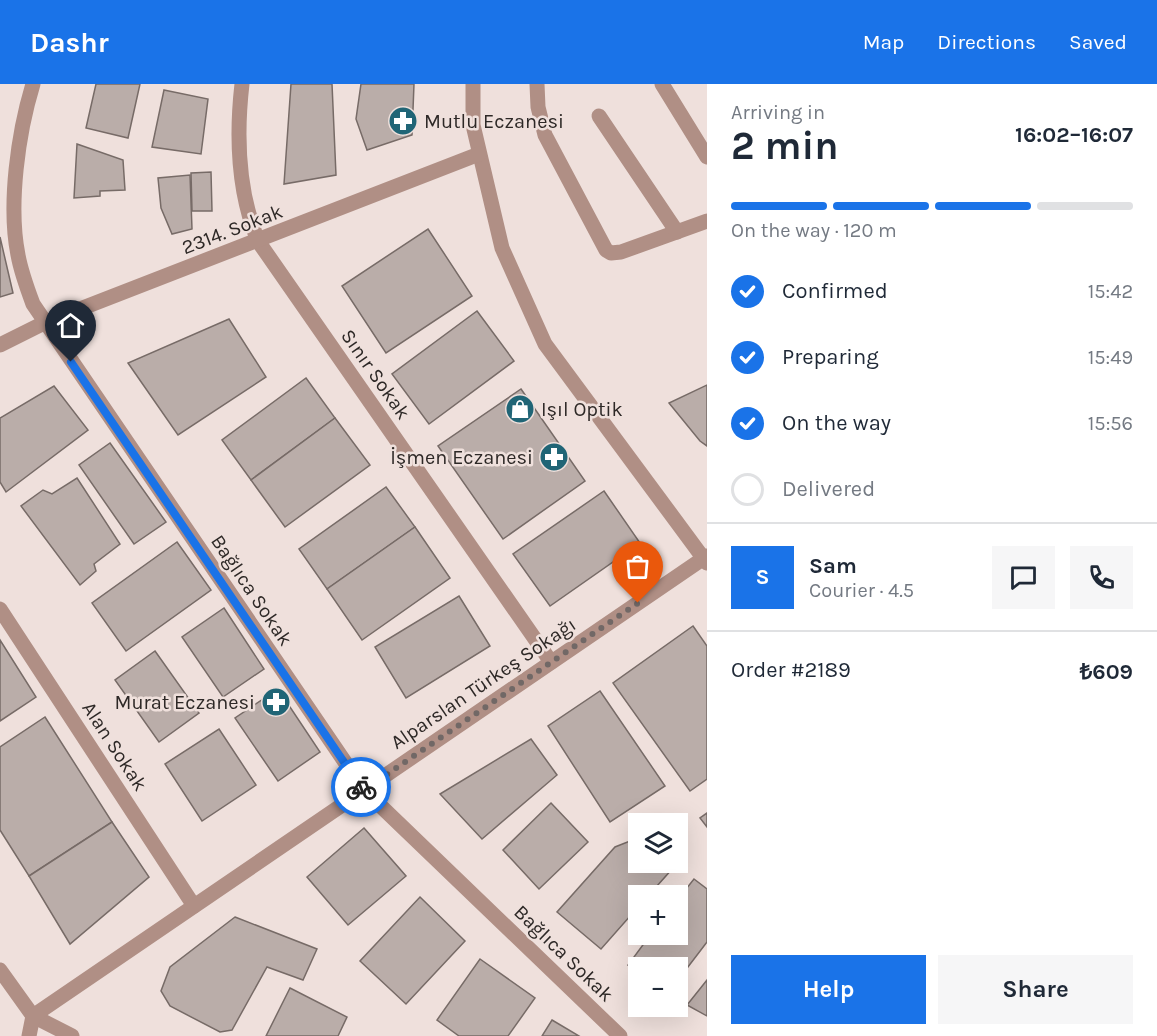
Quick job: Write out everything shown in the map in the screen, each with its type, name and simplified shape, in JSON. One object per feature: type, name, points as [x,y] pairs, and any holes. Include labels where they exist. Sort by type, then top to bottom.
[{"type":"street","name":"Bağlıca Sokak","points":[[33,84],[20,140],[15,228],[24,280],[33,304],[44,323],[364,790],[620,1036]]},
{"type":"street","name":"Sınır Sokak","points":[[242,84],[240,165],[243,195],[249,220],[258,241],[551,662]]},
{"type":"street","points":[[473,84],[473,125],[502,248],[545,344],[706,559]]},
{"type":"street","points":[[537,84],[538,107],[545,135],[606,250],[611,253],[621,252],[707,221]]},
{"type":"street","points":[[662,84],[707,157]]},
{"type":"street","points":[[599,116],[677,232]]},
{"type":"street","name":"2314. Sokak","points":[[0,345],[44,323],[479,154]]},
{"type":"street","name":"Alparslan Türkeş Sokağı","points":[[33,1016],[551,662],[706,559]]},
{"type":"street","name":"Alan Sokak","points":[[0,609],[194,906]]},
{"type":"street","points":[[0,970],[33,1016],[72,1036]]},
{"type":"street","points":[[29,1036],[33,1016]]},
{"type":"building","points":[[96,84],[140,84],[128,138],[86,128]]},
{"type":"building","points":[[291,84],[332,84],[336,175],[284,184]]},
{"type":"building","points":[[361,84],[414,84],[412,135],[367,150],[356,119]]},
{"type":"building","points":[[164,90],[208,99],[201,154],[152,147]]},
{"type":"building","points":[[77,144],[123,160],[125,190],[100,191],[100,196],[74,198]]},
{"type":"building","points":[[211,172],[212,211],[192,211],[191,173]]},
{"type":"building","points":[[190,175],[192,229],[172,234],[161,208],[158,178]]},
{"type":"building","points":[[428,229],[472,296],[386,353],[342,286]]},
{"type":"building","points":[[0,237],[13,293],[0,297]]},
{"type":"building","points":[[477,311],[514,361],[429,424],[392,374]]},
{"type":"building","points":[[229,319],[266,377],[178,435],[128,363]]},
{"type":"building","points":[[306,378],[335,418],[251,480],[222,440]]},
{"type":"building","points":[[707,385],[707,446],[700,441],[669,403]]},
{"type":"building","points":[[54,386],[88,430],[6,492],[0,482],[0,418]]},
{"type":"building","points":[[521,389],[585,481],[503,539],[438,446]]},
{"type":"building","points":[[335,418],[370,465],[285,527],[251,480]]},
{"type":"building","points":[[110,443],[166,522],[134,544],[79,465]]},
{"type":"building","points":[[77,478],[120,544],[94,564],[96,571],[80,585],[21,506],[43,490],[52,494]]},
{"type":"building","points":[[386,487],[415,527],[327,589],[299,549]]},
{"type":"building","points":[[604,491],[640,543],[550,606],[513,554]]},
{"type":"building","points":[[415,527],[450,578],[362,640],[327,589]]},
{"type":"building","points":[[177,542],[211,590],[126,651],[92,603]]},
{"type":"building","points":[[459,596],[490,646],[406,698],[375,647]]},
{"type":"building","points":[[224,608],[264,669],[223,697],[182,637]]},
{"type":"building","points":[[693,626],[707,646],[707,779],[690,791],[613,683]]},
{"type":"building","points":[[0,640],[36,697],[0,721]]},
{"type":"building","points":[[155,651],[199,713],[159,742],[115,680]]},
{"type":"building","points":[[278,689],[320,752],[278,781],[235,718]]},
{"type":"building","points":[[600,691],[665,786],[610,822],[548,726]]},
{"type":"building","points":[[45,717],[112,822],[29,876],[0,830],[0,747]]},
{"type":"building","points":[[219,729],[256,785],[202,821],[165,764]]},
{"type":"building","points":[[531,739],[557,775],[482,839],[440,794]]},
{"type":"building","points":[[551,803],[588,842],[539,889],[503,850]]},
{"type":"building","points":[[707,813],[707,827],[700,818]]},
{"type":"building","points":[[112,822],[149,877],[70,944],[29,876]]},
{"type":"building","points":[[364,828],[406,876],[348,925],[307,877]]},
{"type":"building","points":[[628,842],[628,873],[669,873],[658,885],[628,885],[628,918],[601,949],[557,912],[615,847]]},
{"type":"building","points":[[694,879],[707,889],[707,942],[688,967],[688,957],[634,957],[643,945],[688,945],[688,886]]},
{"type":"building","points":[[420,897],[465,941],[406,1004],[360,961]]},
{"type":"building","points":[[235,917],[317,949],[303,980],[267,967],[232,1030],[220,1032],[170,1006],[161,991],[170,967]]},
{"type":"building","points":[[480,959],[535,998],[508,1036],[459,1036],[437,1020]]},
{"type":"building","points":[[707,980],[707,1016],[688,1004]]},
{"type":"building","points":[[290,988],[347,1017],[338,1036],[266,1036]]},
{"type":"building","points":[[552,1020],[579,1036],[542,1036]]},
{"type":"way so far","points":[[361,787],[364,790],[638,603]]},
{"type":"place","name":"Mutlu Eczanesi","points":[[403,121]]},
{"type":"place","name":"Işıl Optik","points":[[520,409]]},
{"type":"place","name":"İşmen Eczanesi","points":[[554,457]]},
{"type":"place","name":"Murat Eczanesi","points":[[276,702]]},
{"type":"route","points":[[71,362],[361,787]]}]
